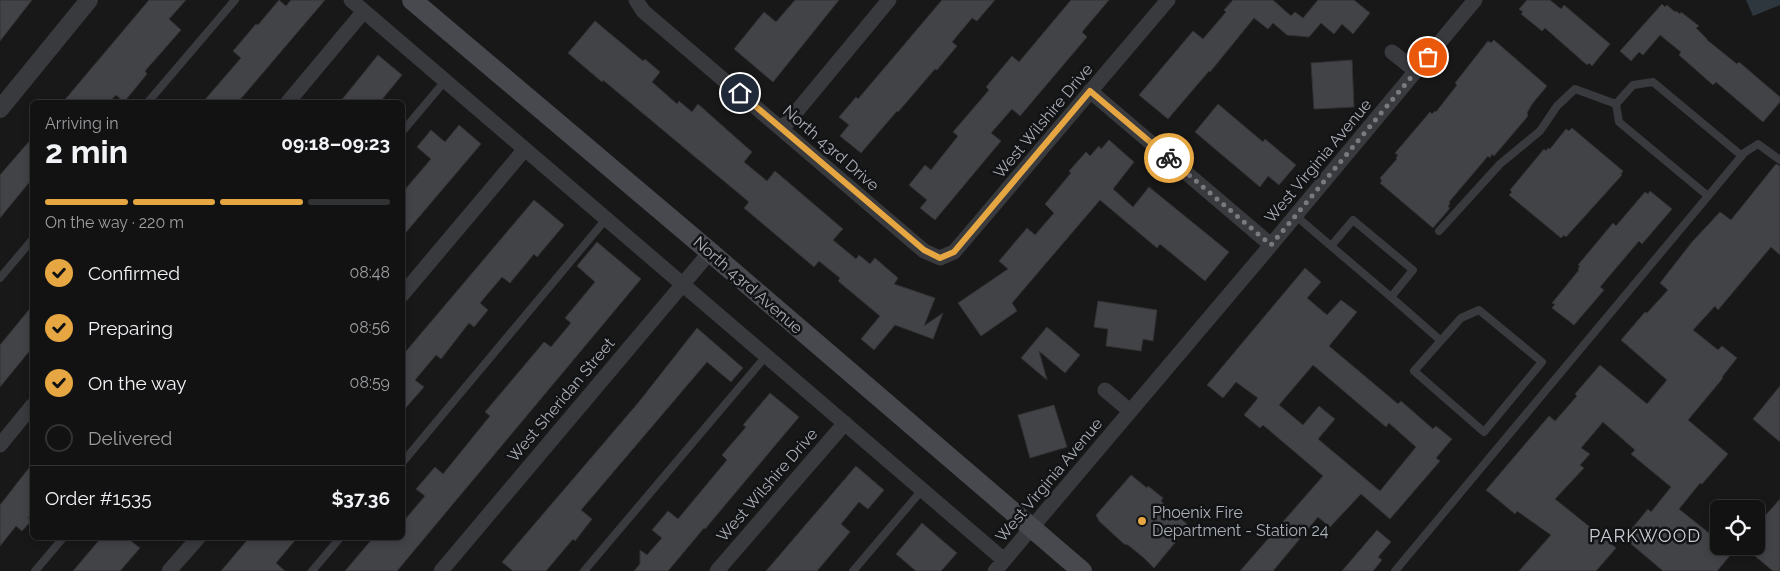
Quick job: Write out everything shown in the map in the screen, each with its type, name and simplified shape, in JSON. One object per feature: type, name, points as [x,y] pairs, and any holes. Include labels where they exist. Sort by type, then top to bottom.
[{"type":"main road","name":"North 43rd Avenue","points":[[412,0],[1082,571]]},
{"type":"street","points":[[0,109],[89,0]]},
{"type":"street","points":[[351,0],[922,490],[999,565]]},
{"type":"street","name":"North 43rd Drive","points":[[636,0],[643,11],[924,250],[940,258]]},
{"type":"street","points":[[782,129],[889,0]]},
{"type":"street","name":"West Wilshire Drive","points":[[940,258],[954,252],[1168,0]]},
{"type":"street","name":"West Virginia Avenue","points":[[999,565],[1296,216],[1475,0]]},
{"type":"street","points":[[290,100],[364,11]]},
{"type":"street","points":[[1392,52],[1416,71]]},
{"type":"street","points":[[1090,91],[1271,245]]},
{"type":"street","points":[[405,291],[525,149]]},
{"type":"street","name":"West Sheridan Street","points":[[441,571],[710,252]]},
{"type":"street","points":[[1105,390],[1130,411]]},
{"type":"street","points":[[0,445],[30,408]]},
{"type":"street","name":"West Wilshire Drive","points":[[717,571],[845,423]]},
{"type":"street","points":[[169,571],[196,540]]},
{"type":"lane","points":[[150,100],[235,0]]},
{"type":"lane","points":[[405,128],[445,81]]},
{"type":"lane","points":[[1616,104],[1633,85],[1653,82],[1742,156]]},
{"type":"lane","points":[[1439,231],[1500,164],[1540,131],[1557,106],[1575,89],[1616,104]]},
{"type":"lane","points":[[1616,104],[1619,122],[1708,196]]},
{"type":"lane","points":[[1395,571],[1742,156],[1758,144],[1780,160]]},
{"type":"lane","points":[[1296,216],[1440,340]]},
{"type":"lane","points":[[405,459],[606,219]]},
{"type":"lane","points":[[1332,246],[1353,220],[1413,270],[1391,296]]},
{"type":"lane","points":[[0,278],[30,242]]},
{"type":"lane","points":[[1479,310],[1542,362],[1484,432],[1414,371],[1440,340],[1461,318],[1479,310]]},
{"type":"lane","points":[[584,571],[766,356]]},
{"type":"lane","points":[[854,571],[922,490]]},
{"type":"lane","points":[[35,571],[61,540]]},
{"type":"lane","points":[[312,571],[338,540]]},
{"type":"shaded area","points":[[1746,0],[1780,0],[1780,5],[1753,16]]},
{"type":"building","points":[[0,0],[32,0],[0,41]]},
{"type":"building","points":[[149,0],[186,0],[169,19],[181,30],[145,71],[147,74],[126,100],[122,100],[116,95],[111,100],[65,100]]},
{"type":"building","points":[[279,0],[286,6],[291,0],[325,0],[240,100],[205,100],[241,58],[233,51],[256,24],[258,25]]},
{"type":"building","points":[[795,0],[839,0],[773,82],[734,49],[764,12],[776,22]]},
{"type":"building","points":[[942,0],[995,0],[977,21],[972,18],[952,42],[957,46],[861,153],[840,136],[849,125],[839,117],[856,97],[858,99]]},
{"type":"building","points":[[1071,0],[1109,0],[1082,32],[1087,37],[1020,116],[1012,109],[991,133],[1001,141],[935,220],[920,208],[927,200],[909,185],[925,165],[931,170],[958,136],[953,132],[989,90],[986,87],[1012,56],[1019,62]]},
{"type":"building","points":[[1233,0],[1273,0],[1291,16],[1295,12],[1303,18],[1318,0],[1354,0],[1370,13],[1353,34],[1342,24],[1334,34],[1321,23],[1309,37],[1287,35],[1273,23],[1268,29],[1254,18],[1210,72],[1168,119],[1139,95],[1193,31],[1203,39],[1226,12],[1224,10]]},
{"type":"building","points":[[1527,0],[1550,0],[1561,9],[1564,5],[1610,44],[1592,66],[1589,63],[1587,65],[1545,28],[1542,31],[1521,14],[1523,12],[1519,9]]},
{"type":"building","points":[[1662,4],[1665,7],[1667,5],[1675,12],[1680,14],[1681,12],[1699,26],[1696,28],[1707,40],[1737,64],[1739,62],[1780,97],[1780,102],[1763,122],[1716,82],[1713,85],[1679,55],[1681,52],[1660,35],[1643,55],[1639,52],[1631,61],[1620,51]]},
{"type":"building","points":[[595,21],[643,61],[645,59],[660,72],[652,82],[677,104],[679,101],[692,112],[698,104],[752,152],[744,162],[767,181],[775,171],[843,229],[833,240],[856,259],[859,255],[870,264],[875,258],[898,278],[894,284],[935,298],[924,326],[943,313],[933,339],[895,325],[874,350],[861,339],[880,316],[838,281],[840,278],[819,261],[814,267],[744,208],[749,202],[568,53]]},
{"type":"building","points":[[1494,40],[1547,86],[1532,104],[1527,113],[1528,116],[1494,156],[1492,154],[1490,158],[1488,156],[1449,202],[1448,207],[1450,208],[1433,228],[1380,183],[1382,181],[1380,178],[1397,159],[1398,155],[1395,153],[1430,112],[1432,114],[1436,112],[1457,85],[1455,83],[1488,41],[1491,43]]},
{"type":"building","points":[[378,55],[402,75],[382,100],[342,100]]},
{"type":"building","points":[[1352,60],[1354,107],[1314,109],[1311,63]]},
{"type":"building","points":[[1218,104],[1263,142],[1265,139],[1296,165],[1279,185],[1268,176],[1260,187],[1195,132]]},
{"type":"building","points":[[459,125],[481,144],[405,233],[405,189],[431,159],[417,147],[431,130],[445,142]]},
{"type":"building","points":[[1572,128],[1623,171],[1622,175],[1566,237],[1564,235],[1561,238],[1509,195],[1512,192],[1510,190],[1544,149],[1546,151],[1548,148],[1550,149],[1566,129],[1569,131]]},
{"type":"building","points":[[30,140],[30,181],[0,218],[0,175]]},
{"type":"building","points":[[1109,140],[1134,162],[1113,189],[1133,207],[1149,187],[1229,252],[1205,281],[1160,244],[1157,248],[1100,200],[1012,303],[1017,311],[981,336],[958,303],[1008,269],[999,261],[1027,228],[1035,235],[1054,213],[1045,204],[1071,173],[1069,171],[1086,152],[1090,156],[1099,146],[1101,149]]},
{"type":"building","points":[[1776,164],[1780,166],[1780,255],[1771,247],[1718,310],[1715,306],[1693,330],[1718,350],[1722,346],[1737,358],[1688,420],[1728,454],[1702,484],[1700,483],[1679,509],[1710,534],[1710,555],[1730,555],[1717,571],[1663,571],[1624,538],[1648,509],[1651,512],[1671,487],[1631,454],[1635,450],[1603,422],[1581,448],[1590,454],[1580,465],[1584,468],[1555,499],[1616,548],[1596,571],[1519,571],[1551,535],[1517,511],[1515,514],[1486,490],[1549,416],[1555,421],[1600,365],[1647,404],[1667,380],[1621,340],[1645,312],[1647,313],[1668,290],[1660,283],[1692,242],[1720,212],[1731,220]]},
{"type":"building","points":[[1650,191],[1672,209],[1642,244],[1639,241],[1600,287],[1604,290],[1574,325],[1552,308],[1555,304],[1552,303],[1579,270],[1580,266],[1578,265],[1613,223],[1616,226],[1645,192],[1648,194]]},
{"type":"building","points":[[534,200],[564,225],[537,257],[534,254],[510,283],[502,277],[480,303],[488,310],[474,327],[469,323],[441,359],[436,355],[415,380],[424,387],[405,409],[405,352]]},
{"type":"building","points":[[597,242],[641,279],[397,571],[345,571],[371,540],[405,540],[405,519],[425,496],[416,489],[435,467],[443,474],[490,416],[485,412],[544,342],[551,347],[571,323],[565,318],[595,282],[577,266]]},
{"type":"building","points":[[1305,268],[1321,282],[1307,298],[1327,315],[1341,300],[1357,312],[1329,346],[1398,404],[1401,401],[1433,429],[1436,426],[1452,439],[1436,458],[1440,461],[1390,519],[1361,494],[1330,527],[1318,517],[1273,571],[1240,571],[1323,476],[1263,425],[1260,428],[1244,415],[1258,398],[1236,382],[1223,398],[1207,385]],"holes":[[[1313,365],[1386,427],[1389,423],[1416,447],[1380,491],[1318,439],[1335,419],[1319,406],[1303,425],[1279,405]]]},
{"type":"building","points":[[1098,301],[1157,310],[1153,341],[1143,339],[1141,351],[1106,346],[1108,329],[1094,327]]},
{"type":"building","points":[[30,308],[30,350],[0,387],[0,345]]},
{"type":"building","points":[[1047,327],[1080,355],[1065,373],[1039,351],[1047,380],[1021,358]]},
{"type":"building","points":[[697,328],[743,368],[731,382],[707,362],[581,510],[592,519],[575,541],[573,539],[546,571],[513,571],[502,562],[638,403]]},
{"type":"building","points":[[1780,386],[1780,442],[1753,419]]},
{"type":"building","points":[[770,393],[799,417],[668,571],[634,571],[640,564],[640,550],[647,555],[662,538],[652,530],[668,511],[678,519],[727,460],[722,455],[746,427],[743,425]]},
{"type":"building","points":[[1054,405],[1067,447],[1030,458],[1018,415]]},
{"type":"building","points":[[856,466],[884,490],[868,509],[859,502],[841,524],[850,532],[817,571],[766,571]]},
{"type":"building","points":[[30,467],[30,515],[28,518],[30,522],[22,531],[16,526],[0,546],[0,505]]},
{"type":"building","name":"Phoenix Fire Department - Station 24","points":[[1131,475],[1163,498],[1161,501],[1189,526],[1154,568],[1128,545],[1124,544],[1099,521],[1096,515]]},
{"type":"building","points":[[1780,499],[1780,571],[1773,571],[1754,555],[1765,555],[1765,516]]},
{"type":"building","points":[[922,523],[957,553],[941,571],[916,571],[896,554]]},
{"type":"building","points":[[1377,530],[1391,542],[1378,557],[1382,560],[1373,571],[1342,571]]},
{"type":"building","points":[[99,540],[130,540],[140,548],[120,571],[73,571]]},
{"type":"building","points":[[247,540],[295,540],[276,563],[285,571],[221,571]]},
{"type":"way so far","points":[[1169,158],[1271,245],[1428,57]]},
{"type":"place","name":"Phoenix Fire Department - Station 24","points":[[1142,521]]},
{"type":"district","name":"PARKWOOD","points":[[1645,535]]},
{"type":"route","points":[[740,93],[924,250],[940,258],[954,252],[1090,91],[1169,158]]}]
